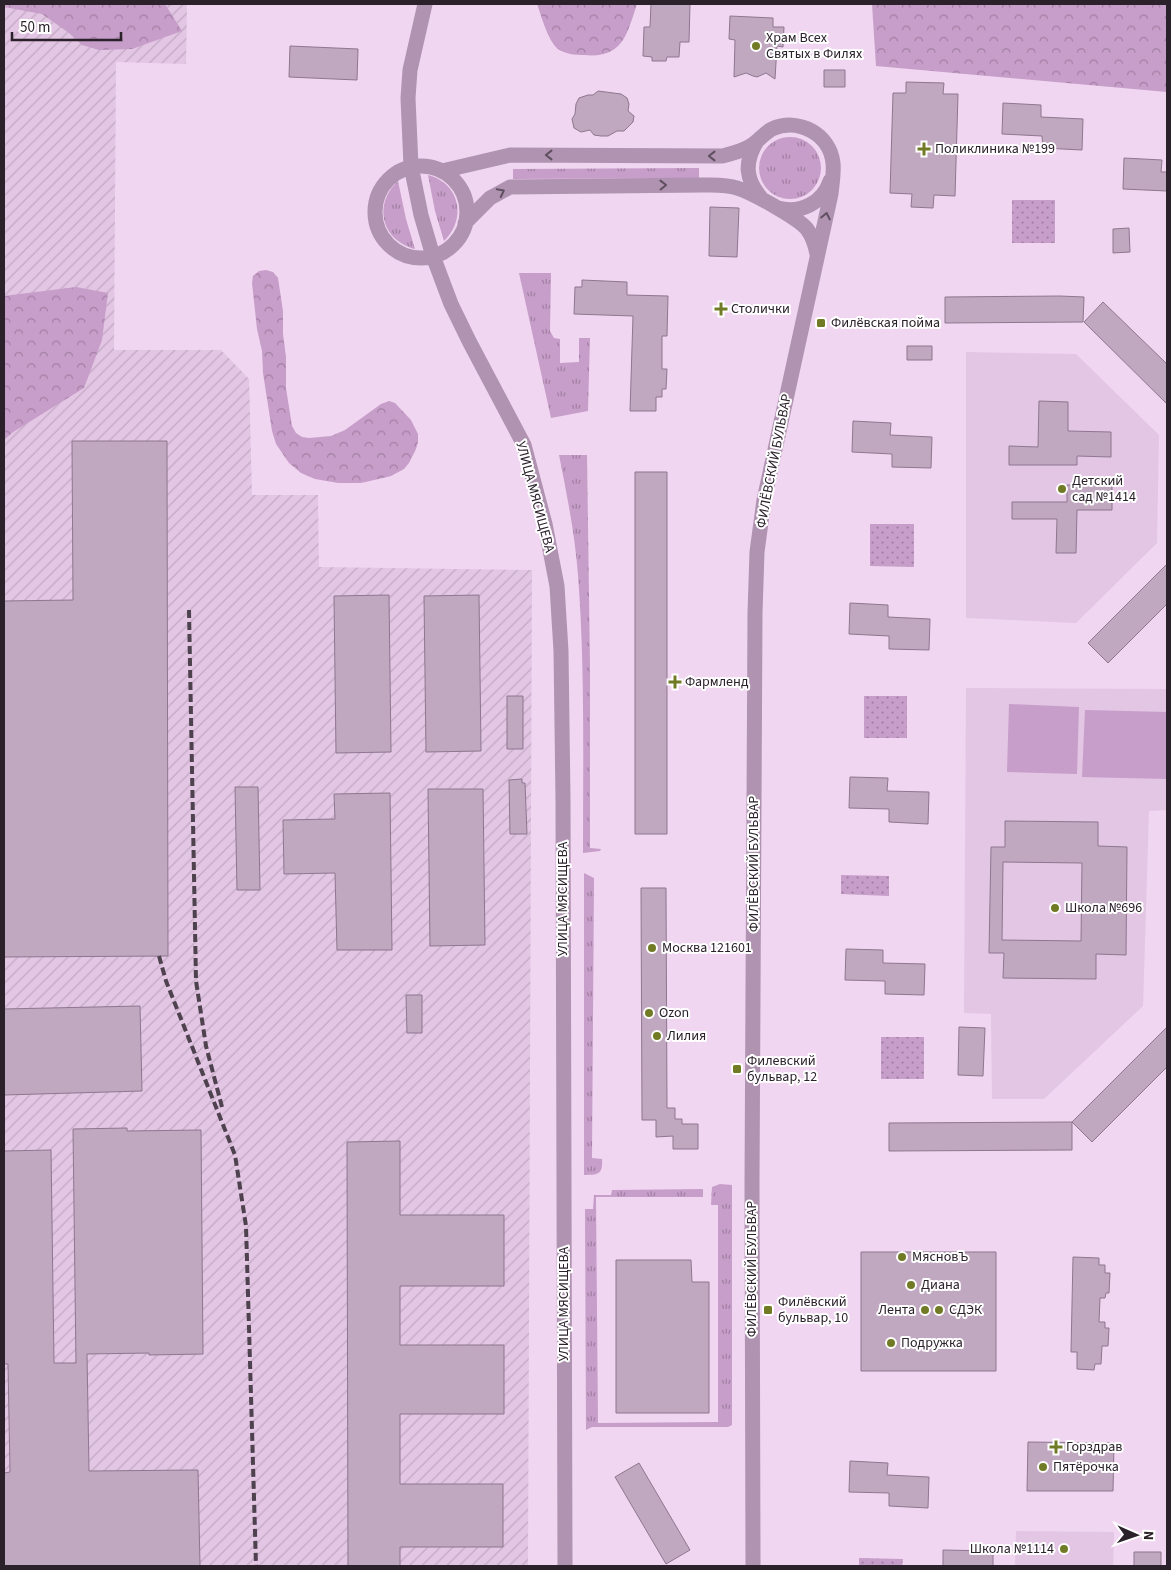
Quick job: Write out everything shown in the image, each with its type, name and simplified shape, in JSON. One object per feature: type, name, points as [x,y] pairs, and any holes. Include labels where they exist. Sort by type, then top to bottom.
[{"type":"street","name":"УЛИЦА МЯСИЩЕВА","points":[[425,4],[415,42],[408,98],[411,166],[420,215],[451,304],[524,445],[546,524],[557,586],[561,651],[563,800],[565,1566]]},
{"type":"street","name":"ФИЛЁВСКИЙ БУЛЬВАР","points":[[753,1566],[752,1173],[755,613],[757,552],[764,500],[818,258],[831,194],[833,163],[830,152],[818,136],[810,130],[801,126],[782,126],[764,134],[750,152],[749,178],[754,190],[769,203],[806,228],[814,239],[818,258]]},
{"type":"street","name":"ФИЛЁВСКИЙ БУЛЬВАР","points":[[442,171],[510,155],[722,156],[737,153],[757,141]]},
{"type":"street","points":[[422,165],[442,171],[455,181],[464,194],[467,207],[463,230],[457,241],[438,255],[427,258],[415,258],[403,255],[390,247],[381,236],[376,223],[374,209],[377,195],[384,183],[401,170],[411,166],[422,165]]},
{"type":"street","name":"ФИЛЁВСКИЙ БУЛЬВАР","points":[[465,223],[490,198],[510,187],[730,186],[785,210],[796,210],[816,202],[824,194],[832,174]]},
{"type":"shaded area","points":[[4,4],[187,4],[186,64],[116,62],[114,350],[221,350],[249,379],[252,495],[318,495],[319,567],[532,570],[528,1566],[4,1566]]},
{"type":"shaded area","name":"Детский сад №1414","points":[[966,352],[1076,354],[1159,435],[1157,543],[1076,623],[966,618]]},
{"type":"shaded area","name":"Школа №696","points":[[966,688],[1167,689],[1167,810],[1149,811],[1143,1006],[1044,1099],[992,1099],[991,1014],[964,1013]]},
{"type":"shaded area","name":"Школа №1114","points":[[1016,1531],[1114,1532],[1113,1566],[1015,1566]]},
{"type":"green space","points":[[4,4],[165,4],[182,31],[132,49],[99,50],[82,45],[69,33],[42,14],[4,7]]},
{"type":"green space","points":[[537,4],[637,4],[630,25],[621,42],[615,49],[597,55],[574,54],[558,49],[548,34]]},
{"type":"green space","points":[[872,4],[1167,4],[1167,92],[876,66]]},
{"type":"green space","points":[[784,137],[796,137],[812,146],[819,156],[821,168],[819,180],[812,190],[796,199],[784,199],[773,194],[764,185],[759,174],[759,162],[764,151],[773,142]]},
{"type":"green space","points":[[699,168],[699,178],[513,179],[513,169]]},
{"type":"green space","points":[[428,175],[439,179],[447,186],[457,203],[456,223],[444,241],[435,211]]},
{"type":"green space","points":[[398,181],[415,249],[394,238],[384,220],[385,200],[390,190]]},
{"type":"green space","points":[[1012,200],[1055,200],[1055,243],[1012,243]]},
{"type":"green space","points":[[259,271],[273,272],[278,278],[283,311],[286,388],[292,426],[296,433],[302,437],[309,438],[331,436],[345,430],[381,404],[389,401],[395,403],[411,420],[418,434],[416,449],[404,469],[391,476],[361,483],[338,483],[315,479],[301,473],[289,463],[276,444],[272,431],[263,373],[262,351],[257,329],[252,283],[253,276]]},
{"type":"green space","points":[[519,273],[551,273],[550,331],[554,338],[560,339],[560,363],[579,362],[579,338],[590,338],[588,411],[551,418]]},
{"type":"green space","points":[[76,287],[108,293],[102,340],[84,388],[13,432],[4,440],[4,296]]},
{"type":"green space","points":[[559,455],[587,455],[590,848],[601,849],[600,851],[583,853],[582,644],[578,575],[568,500]]},
{"type":"green space","points":[[870,524],[914,524],[914,567],[870,566]]},
{"type":"green space","points":[[864,696],[907,696],[907,738],[864,738]]},
{"type":"green space","points":[[1009,704],[1079,707],[1077,774],[1007,772]]},
{"type":"green space","points":[[1085,710],[1167,712],[1167,779],[1082,777]]},
{"type":"green space","points":[[584,873],[594,878],[592,1158],[602,1159],[602,1168],[599,1173],[589,1175],[584,1175]]},
{"type":"green space","points":[[841,875],[889,876],[889,896],[841,894]]},
{"type":"green space","points":[[881,1037],[924,1037],[924,1079],[881,1079]]},
{"type":"green space","points":[[720,1184],[732,1185],[732,1425],[728,1427],[592,1427],[586,1430],[585,1209],[593,1209],[594,1195],[611,1195],[612,1190],[703,1189],[703,1197],[596,1197],[598,1423],[718,1422],[718,1205],[711,1205],[712,1187]]},
{"type":"green space","points":[[859,1558],[903,1559],[902,1566],[859,1566]]},
{"type":"building","points":[[651,4],[690,4],[689,42],[680,42],[679,57],[667,57],[666,61],[652,61],[652,57],[643,56],[644,27],[650,27]]},
{"type":"building","name":"Храм Всех Святых в Филях","points":[[730,16],[773,18],[773,27],[784,27],[783,47],[777,46],[775,79],[766,73],[757,77],[746,73],[734,77],[735,40],[729,39]]},
{"type":"building","points":[[290,46],[358,49],[357,80],[289,77]]},
{"type":"building","points":[[824,70],[845,70],[845,87],[824,87]]},
{"type":"building","name":"Поликлиника №199","points":[[906,82],[944,83],[943,94],[958,94],[955,196],[934,195],[933,208],[911,207],[912,194],[890,193],[893,93],[906,93]]},
{"type":"building","points":[[598,91],[621,94],[627,98],[629,104],[628,111],[634,116],[633,122],[624,131],[601,136],[594,135],[590,130],[581,132],[574,128],[572,119],[579,98],[593,95]]},
{"type":"building","points":[[1003,103],[1041,105],[1041,117],[1083,119],[1082,150],[1043,148],[1042,136],[1002,134]]},
{"type":"building","points":[[1124,158],[1162,160],[1161,172],[1167,172],[1167,191],[1123,189]]},
{"type":"building","points":[[710,207],[739,208],[737,257],[709,256]]},
{"type":"building","points":[[1129,228],[1130,252],[1113,253],[1113,229]]},
{"type":"building","points":[[582,280],[627,282],[627,295],[668,296],[667,336],[662,336],[662,369],[667,369],[666,389],[662,389],[662,397],[656,397],[656,411],[630,411],[633,316],[574,314],[575,287],[582,287]]},
{"type":"building","points":[[945,297],[1084,297],[1083,322],[945,323]]},
{"type":"building","points":[[1103,302],[1167,364],[1167,404],[1084,322]]},
{"type":"building","points":[[907,346],[932,346],[932,360],[907,360]]},
{"type":"building","points":[[1039,401],[1068,402],[1068,431],[1111,432],[1111,457],[1077,456],[1077,465],[1009,465],[1009,446],[1038,447]]},
{"type":"building","points":[[853,421],[891,423],[890,435],[932,437],[931,468],[892,467],[892,454],[852,452]]},
{"type":"building","points":[[72,441],[167,441],[168,956],[4,957],[4,601],[73,600]]},
{"type":"building","points":[[635,472],[667,472],[667,834],[635,834]]},
{"type":"building","points":[[1067,485],[1112,485],[1112,510],[1077,510],[1076,553],[1056,553],[1057,519],[1012,519],[1012,502],[1067,502]]},
{"type":"building","points":[[1167,564],[1167,604],[1108,663],[1088,643]]},
{"type":"building","points":[[389,595],[391,752],[336,753],[334,596]]},
{"type":"building","points":[[479,595],[481,751],[426,752],[424,596]]},
{"type":"building","points":[[850,603],[888,605],[888,617],[930,619],[929,650],[889,649],[889,636],[849,634]]},
{"type":"building","points":[[507,696],[523,696],[523,749],[507,749]]},
{"type":"building","points":[[850,777],[888,778],[887,791],[929,792],[928,824],[889,822],[889,809],[849,808]]},
{"type":"building","points":[[522,779],[522,783],[525,783],[527,834],[510,834],[509,780]]},
{"type":"building","points":[[235,787],[258,787],[260,890],[237,890]]},
{"type":"building","points":[[428,789],[483,789],[485,945],[430,946]]},
{"type":"building","points":[[390,793],[392,950],[337,950],[335,873],[284,874],[283,820],[335,819],[334,794]]},
{"type":"building","points":[[1005,821],[1098,822],[1098,846],[1127,847],[1126,955],[1096,954],[1096,979],[1003,978],[1004,953],[989,953],[991,847],[1005,847]],"holes":[[[1003,862],[1082,863],[1081,941],[1002,940]]]},
{"type":"building","points":[[641,888],[666,888],[667,1108],[675,1108],[675,1119],[682,1119],[682,1124],[698,1124],[698,1149],[673,1149],[673,1136],[656,1137],[656,1120],[642,1120]]},
{"type":"building","points":[[846,949],[883,950],[883,963],[925,964],[924,995],[885,994],[885,981],[845,980]]},
{"type":"building","points":[[406,995],[422,995],[422,1033],[407,1033]]},
{"type":"building","points":[[140,1006],[142,1091],[4,1095],[4,1009]]},
{"type":"building","points":[[959,1027],[985,1028],[983,1076],[958,1075]]},
{"type":"building","points":[[1167,1027],[1167,1067],[1092,1142],[1072,1122]]},
{"type":"building","points":[[1072,1122],[1072,1150],[889,1151],[889,1123]]},
{"type":"building","points":[[127,1128],[127,1131],[201,1130],[203,1354],[87,1354],[89,1471],[198,1470],[200,1566],[4,1566],[4,1473],[10,1472],[8,1364],[4,1364],[4,1151],[51,1150],[54,1363],[76,1363],[73,1129]]},
{"type":"building","points":[[400,1141],[400,1215],[504,1215],[504,1286],[400,1286],[400,1345],[504,1345],[504,1414],[400,1414],[400,1484],[503,1484],[503,1547],[400,1547],[400,1566],[348,1566],[347,1142]]},
{"type":"building","points":[[861,1252],[996,1252],[996,1371],[861,1371]]},
{"type":"building","points":[[1073,1257],[1099,1258],[1099,1265],[1105,1265],[1105,1273],[1110,1273],[1109,1293],[1106,1293],[1105,1298],[1100,1298],[1099,1322],[1105,1322],[1105,1328],[1109,1328],[1108,1346],[1102,1346],[1101,1364],[1095,1364],[1094,1370],[1077,1369],[1077,1352],[1071,1352]]},
{"type":"building","points":[[616,1260],[691,1260],[692,1282],[709,1282],[709,1413],[616,1413]]},
{"type":"building","points":[[1028,1442],[1114,1443],[1113,1491],[1027,1491]]},
{"type":"building","points":[[850,1461],[888,1463],[887,1475],[929,1477],[928,1508],[889,1506],[889,1493],[849,1492]]},
{"type":"building","points":[[639,1463],[690,1550],[666,1564],[615,1477]]},
{"type":"building","points":[[943,1550],[993,1551],[993,1566],[943,1566]]},
{"type":"building","points":[[1134,1552],[1161,1552],[1161,1566],[1134,1566]]},
{"type":"railway","points":[[189,610],[196,981],[206,1046],[222,1107]]},
{"type":"railway","points":[[159,956],[166,981],[235,1155],[246,1226],[256,1566]]},
{"type":"place","name":"Храм Всех Святых в Филях","points":[[756,46]]},
{"type":"place","name":"Поликлиника №199","points":[[924,149]]},
{"type":"place","name":"Столички","points":[[721,309]]},
{"type":"place","name":"Филёвская пойма","points":[[821,323]]},
{"type":"place","name":"Детский сад №1414","points":[[1062,489]]},
{"type":"place","name":"Фармленд","points":[[675,682]]},
{"type":"place","name":"Школа №696","points":[[1055,908]]},
{"type":"place","name":"Москва 121601","points":[[652,948]]},
{"type":"place","name":"Ozon","points":[[649,1013]]},
{"type":"place","name":"Лилия","points":[[657,1036]]},
{"type":"place","name":"Филевский бульвар, 12","points":[[737,1069]]},
{"type":"place","name":"МясновЪ","points":[[902,1257]]},
{"type":"place","name":"Диана","points":[[911,1285]]},
{"type":"place","name":"Филёвский бульвар, 10","points":[[768,1310]]},
{"type":"place","name":"Лента","points":[[925,1310]]},
{"type":"place","name":"СДЭК","points":[[939,1310]]},
{"type":"place","name":"Подружка","points":[[891,1343]]},
{"type":"place","name":"Горздрав","points":[[1056,1447]]},
{"type":"place","name":"Пятёрочка","points":[[1043,1467]]},
{"type":"place","name":"Школа №1114","points":[[1064,1549]]}]
